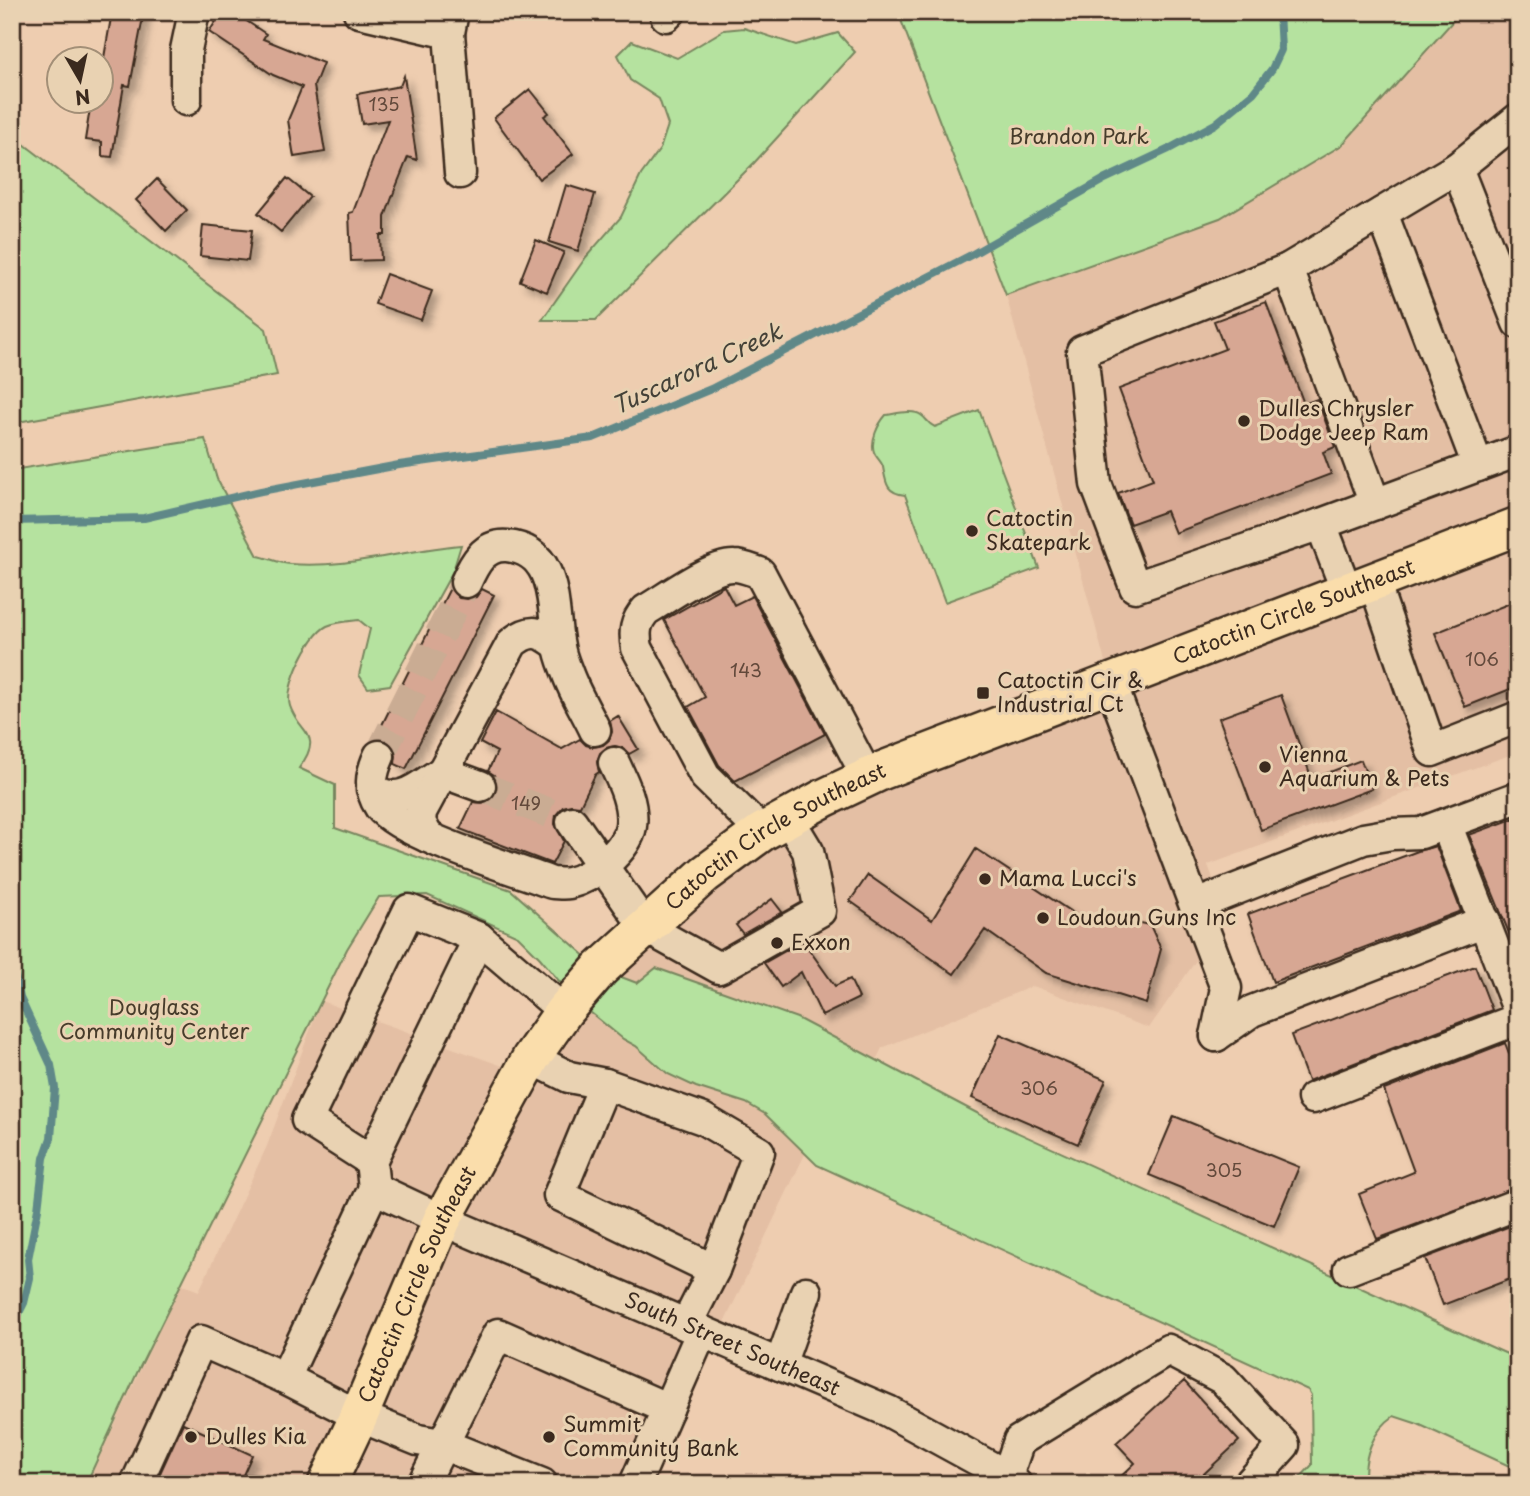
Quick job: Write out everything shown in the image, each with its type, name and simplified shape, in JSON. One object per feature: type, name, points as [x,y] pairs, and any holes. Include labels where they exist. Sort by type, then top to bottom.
[{"type":"main road","name":"Catoctin Circle Southeast","points":[[327,1484],[359,1416],[442,1220],[531,1058],[564,1012],[600,969],[705,874],[775,825],[868,778],[1518,526]]},
{"type":"street","points":[[186,100],[187,50],[194,12]]},
{"type":"street","points":[[359,12],[451,23],[460,173]]},
{"type":"street","points":[[1518,119],[1457,168],[1288,269],[1082,351],[1096,484],[1135,587],[1321,524],[1518,451]]},
{"type":"street","points":[[1457,168],[1518,323]]},
{"type":"street","points":[[1382,213],[1478,466]]},
{"type":"street","points":[[1288,269],[1374,504]]},
{"type":"street","points":[[1321,524],[1361,587],[1432,751],[1518,717]]},
{"type":"street","points":[[467,582],[476,559],[501,546],[518,547],[534,556],[545,571],[553,590],[558,645],[568,675],[596,730]]},
{"type":"street","points":[[572,822],[645,926],[719,968],[820,911],[808,851],[705,776],[637,648],[634,633],[638,620],[646,610],[716,569],[732,565],[760,573],[868,778]]},
{"type":"street","points":[[428,836],[420,822],[421,812],[512,643],[521,635],[533,633],[545,635],[558,645]]},
{"type":"street","points":[[1111,684],[1226,988],[1216,1036],[1252,1011],[1485,921]]},
{"type":"street","points":[[379,756],[371,775],[372,789],[380,806],[391,818],[428,836],[552,883],[569,883],[602,867],[622,846],[631,827],[627,791],[614,763]]},
{"type":"street","points":[[442,772],[480,786]]},
{"type":"street","points":[[372,789],[382,795],[399,796],[415,792],[442,772]]},
{"type":"street","points":[[1196,905],[1363,839],[1421,833],[1518,797]]},
{"type":"street","points":[[1446,824],[1518,1009]]},
{"type":"street","name":"South Street Southeast","points":[[479,938],[409,910],[307,1120],[373,1174],[442,1220],[888,1411],[1008,1481]]},
{"type":"street","points":[[285,1378],[479,938],[564,1012]]},
{"type":"street","points":[[1313,1098],[1518,1019]]},
{"type":"street","points":[[531,1058],[569,1077],[605,1084],[704,1119],[759,1152],[714,1270],[668,1409],[635,1484]]},
{"type":"street","points":[[605,1084],[559,1195],[714,1270]]},
{"type":"street","points":[[1349,1269],[1518,1204]]},
{"type":"street","points":[[780,1365],[806,1292]]},
{"type":"street","points":[[423,1484],[498,1334],[668,1409]]},
{"type":"street","points":[[136,1484],[201,1341],[285,1378],[359,1416],[418,1440],[442,1444],[542,1484]]},
{"type":"street","points":[[1008,1481],[1019,1441],[1168,1350],[1223,1379],[1284,1445],[1249,1484]]},
{"type":"shaded area","points":[[1461,12],[1518,12],[1518,752],[1208,865],[1227,916],[1149,1028],[1033,986],[882,1048],[876,1060],[797,1018],[637,983],[600,969],[762,832],[1111,684],[1006,295],[1220,218],[1342,145]]},
{"type":"shaded area","points":[[574,999],[623,1039],[764,1112],[806,1152],[647,1484],[87,1484],[181,1284],[199,1291],[267,1146],[321,1001],[522,1073]]},
{"type":"green space","name":"Brandon Park","points":[[906,12],[1461,12],[1342,145],[1220,218],[1006,295],[901,20]]},
{"type":"green space","points":[[744,28],[796,45],[838,33],[855,52],[754,163],[596,320],[542,320],[586,257],[621,217],[641,175],[660,149],[668,125],[659,99],[630,80],[618,55],[632,41],[677,58],[724,30]]},
{"type":"green space","points":[[12,135],[266,329],[277,375],[12,423]]},
{"type":"green space","name":"Catoctin Skatepark","points":[[979,410],[1039,568],[945,602],[905,495],[894,492],[886,482],[882,465],[874,452],[874,438],[886,415],[918,413],[935,427]]},
{"type":"green space","name":"Douglass Community Center","points":[[205,439],[217,479],[258,556],[290,564],[333,564],[461,545],[453,571],[390,685],[368,688],[359,675],[370,629],[359,620],[327,626],[320,631],[306,650],[294,675],[289,697],[290,706],[310,740],[310,747],[299,768],[335,785],[335,828],[511,890],[600,969],[637,983],[656,968],[797,1018],[992,1121],[1518,1359],[1518,1470],[1418,1424],[1394,1416],[1380,1429],[1371,1446],[1366,1464],[1366,1484],[1294,1484],[1312,1465],[1311,1395],[1308,1390],[817,1165],[765,1114],[746,1103],[696,1087],[668,1074],[574,999],[518,936],[427,895],[379,897],[347,949],[137,1373],[86,1484],[12,1484],[12,470]]},
{"type":"building","points":[[112,12],[144,12],[130,86],[124,85],[112,157],[102,156],[102,142],[85,140],[89,116],[116,116],[116,46],[106,46]]},
{"type":"building","points":[[222,12],[233,12],[266,34],[263,39],[323,63],[314,86],[325,152],[294,157],[288,120],[302,87],[273,75],[209,32]]},
{"type":"building","points":[[404,76],[417,160],[408,157],[385,217],[385,235],[380,235],[381,260],[351,261],[349,213],[353,212],[388,120],[362,124],[357,94],[400,86]]},
{"type":"building","points":[[530,89],[549,113],[544,116],[573,154],[539,179],[494,118]]},
{"type":"building","points":[[287,178],[310,197],[281,232],[258,213]]},
{"type":"building","points":[[157,179],[187,210],[166,231],[136,200]]},
{"type":"building","points":[[566,185],[595,194],[578,251],[549,242]]},
{"type":"building","points":[[203,225],[252,230],[248,261],[200,256]]},
{"type":"building","points":[[536,240],[564,252],[547,292],[520,281]]},
{"type":"building","points":[[386,274],[432,291],[421,320],[375,304]]},
{"type":"building","name":"Dulles Chrysler Dodge Jeep Ram","points":[[1266,302],[1304,404],[1317,399],[1335,447],[1323,452],[1331,474],[1175,533],[1166,511],[1130,524],[1118,493],[1153,480],[1119,389],[1225,349],[1214,321]]},
{"type":"building","points":[[724,586],[734,605],[752,596],[825,734],[735,781],[719,765],[688,707],[705,697],[664,620]]},
{"type":"building","points":[[450,588],[459,598],[476,597],[482,589],[494,595],[406,769],[395,764],[396,754],[392,745],[385,740],[375,739]]},
{"type":"building","points":[[1518,600],[1518,686],[1465,707],[1435,633]]},
{"type":"building","points":[[1281,695],[1312,779],[1361,760],[1372,789],[1261,830],[1219,718]]},
{"type":"building","points":[[496,712],[562,749],[580,739],[593,747],[603,745],[612,732],[610,721],[618,716],[638,749],[629,754],[623,748],[615,746],[600,753],[597,762],[599,772],[580,806],[563,807],[556,815],[555,824],[564,841],[552,864],[460,829],[473,802],[484,803],[492,799],[497,791],[494,775],[488,771],[497,752],[480,743]]},
{"type":"building","points":[[1518,817],[1518,950],[1516,950],[1469,835]]},
{"type":"building","points":[[1436,846],[1461,911],[1273,982],[1248,914]]},
{"type":"building","points":[[976,849],[1079,917],[1119,927],[1123,919],[1150,925],[1161,949],[1146,1004],[1046,973],[985,930],[954,974],[850,901],[868,875],[932,920]]},
{"type":"building","points":[[772,899],[782,912],[743,934],[736,925]]},
{"type":"building","points":[[803,941],[835,986],[850,979],[859,998],[822,1016],[801,972],[781,987],[764,963]]},
{"type":"building","points":[[1475,966],[1492,1010],[1308,1081],[1291,1035]]},
{"type":"building","points":[[1000,1034],[1106,1080],[1078,1144],[972,1098]]},
{"type":"building","points":[[1505,1043],[1518,1076],[1518,1187],[1377,1239],[1359,1194],[1414,1172],[1384,1090]]},
{"type":"building","points":[[1174,1116],[1299,1167],[1274,1226],[1149,1175]]},
{"type":"building","points":[[1518,1223],[1518,1276],[1443,1305],[1425,1258]]},
{"type":"building","points":[[1184,1381],[1239,1441],[1193,1484],[1113,1484],[1135,1463],[1116,1443]]},
{"type":"building","name":"Dulles Kia","points":[[183,1423],[252,1455],[239,1484],[155,1484]]},
{"type":"waterway","name":"Tuscarora Creek","points":[[12,521],[144,518],[261,491],[399,465],[593,438],[711,389],[971,255],[1103,180],[1215,124],[1253,93],[1272,69],[1281,50],[1279,12]]},
{"type":"waterway","points":[[12,961],[20,998],[51,1065],[55,1088],[51,1138],[44,1158],[28,1259],[30,1278],[24,1303],[12,1327]]},
{"type":"tunnel","points":[[379,756],[466,582]]},
{"type":"tunnel","points":[[480,786],[572,822]]},
{"type":"place","name":"Dulles Chrysler Dodge Jeep Ram","points":[[1244,421]]},
{"type":"place","name":"Catoctin Skatepark","points":[[972,531]]},
{"type":"place","name":"Catoctin Cir & Industrial Ct","points":[[983,693]]},
{"type":"place","name":"Vienna Aquarium & Pets","points":[[1265,767]]},
{"type":"place","name":"Mama Lucci's","points":[[985,879]]},
{"type":"place","name":"Loudoun Guns Inc","points":[[1043,918]]},
{"type":"place","name":"Exxon","points":[[777,943]]},
{"type":"place","name":"Dulles Kia","points":[[191,1437]]},
{"type":"place","name":"Summit Community Bank","points":[[549,1437]]}]
